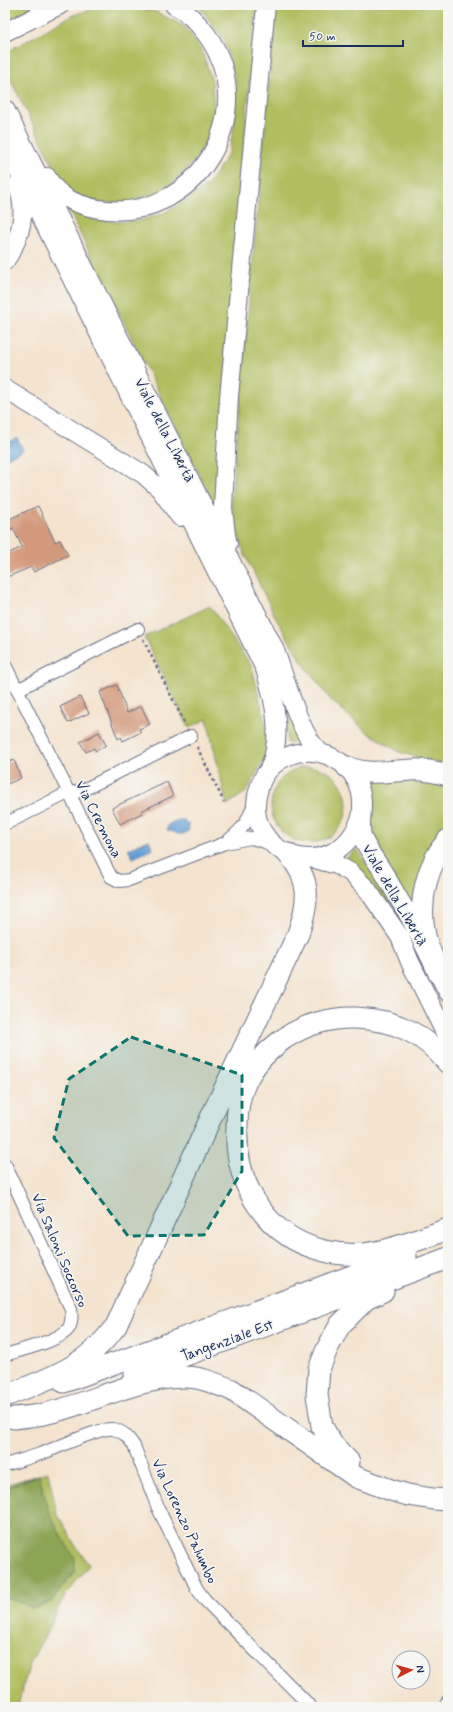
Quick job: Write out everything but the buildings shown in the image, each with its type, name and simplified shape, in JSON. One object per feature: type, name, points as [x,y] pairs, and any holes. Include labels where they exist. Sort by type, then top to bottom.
[{"type":"highway","points":[[347,767],[368,772],[412,770],[432,771],[448,775]]},
{"type":"highway","points":[[439,974],[424,931],[423,909],[425,886],[432,865],[448,840]]},
{"type":"highway","points":[[5,1396],[52,1378],[76,1364],[98,1348],[116,1326],[213,1113],[298,934],[306,906],[305,885],[300,868],[281,850]]},
{"type":"highway","points":[[448,1063],[439,1053],[416,1034],[392,1023],[368,1018],[344,1017],[320,1022],[297,1030],[277,1044],[258,1062],[245,1085],[238,1105],[236,1137],[238,1161],[247,1189],[262,1212],[278,1228],[310,1248],[336,1253],[363,1254],[406,1244],[448,1229]]},
{"type":"highway","name":"Tangenziale Est","points":[[8,1414],[448,1240]]},
{"type":"highway","name":"Tangenziale Est","points":[[8,1414],[448,1258]]},
{"type":"highway","points":[[390,1490],[368,1477],[348,1461],[332,1444],[322,1426],[318,1411],[317,1395],[319,1369],[327,1349],[340,1325],[366,1299],[385,1290],[448,1268]]},
{"type":"highway","points":[[8,1414],[45,1414],[162,1378],[187,1377],[210,1382],[232,1390],[356,1477],[390,1490],[427,1498],[448,1500]]},
{"type":"main road","points":[[5,32],[60,5]]},
{"type":"main road","points":[[5,103],[50,182],[60,194],[70,201],[87,207],[108,210],[132,209],[152,205],[182,189],[205,165],[214,151],[222,133],[227,96],[225,75],[214,45],[182,8],[174,5]]},
{"type":"main road","points":[[243,586],[233,560],[226,535],[223,506],[224,468],[229,389],[266,5]]},
{"type":"main road","name":"Viale della Libertà","points":[[5,109],[275,651],[312,746],[320,752]]},
{"type":"main road","name":"Viale della Libertà","points":[[5,144],[265,669],[275,709],[277,728],[276,748],[269,769],[260,785],[257,796],[256,813],[259,822],[268,839],[281,850],[337,865],[350,872],[368,889],[400,937],[410,962],[448,1039]]},
{"type":"main road","points":[[5,157],[19,190],[23,205],[22,219],[18,236],[5,261]]},
{"type":"main road","points":[[5,389],[143,474],[160,489],[175,509],[249,636]]},
{"type":"main road","name":"Viale della Libertà","points":[[269,769],[276,763],[292,754],[311,751],[320,752],[331,756],[347,767],[357,782],[361,793],[363,837],[369,851],[403,904],[448,992]]},
{"type":"main road","name":"Viale della Libertà","points":[[309,858],[324,856],[339,849],[355,832],[361,818]]},
{"type":"street","points":[[17,690],[138,629]]},
{"type":"street","name":"Via Cremona","points":[[5,665],[110,877],[119,881],[129,880],[225,843],[251,838],[281,850]]},
{"type":"street","points":[[5,824],[68,793],[81,791],[191,736]]},
{"type":"street","name":"Via Cremona","points":[[225,843],[240,832],[247,822],[257,796]]},
{"type":"street","name":"Via Saloni Soccorso","points":[[5,1164],[71,1309],[72,1318],[68,1328],[60,1336],[5,1355]]},
{"type":"street","name":"Via Lorenzo Palumbo","points":[[5,1465],[38,1455],[99,1431],[111,1429],[120,1431],[128,1437],[134,1446],[158,1508],[197,1589],[205,1600],[311,1707]]},
{"type":"street","points":[[445,1707],[448,1701]]},
{"type":"path","points":[[138,629],[224,802]]},
{"type":"highlighted area","points":[[131,1037],[242,1075],[242,1171],[204,1235],[128,1236],[54,1138],[69,1079]]},
{"type":"green space","points":[[5,5],[37,5],[5,22]]},
{"type":"green space","points":[[198,5],[257,5],[241,174],[219,515],[66,205],[90,219],[114,222],[139,221],[162,214],[185,201],[208,185],[229,153],[235,120],[236,84],[224,40]]},
{"type":"green space","points":[[276,5],[448,5],[448,766],[399,752],[367,732],[331,700],[302,662],[278,622],[245,555],[236,530],[231,501]]},
{"type":"green space","points":[[131,6],[157,12],[185,27],[202,51],[212,81],[214,110],[208,138],[198,157],[175,182],[155,193],[130,202],[101,203],[79,198],[64,187],[5,69],[5,53],[71,16],[99,7]]},
{"type":"green space","points":[[210,606],[252,667],[271,747],[246,792],[227,805],[207,719],[189,728],[144,637]]},
{"type":"green space","points":[[282,697],[302,741],[287,743],[287,728]]},
{"type":"green space","points":[[302,767],[316,767],[330,773],[341,784],[347,798],[347,812],[344,820],[336,832],[330,837],[316,843],[302,843],[288,837],[277,826],[271,812],[271,798],[277,784],[288,773]]},
{"type":"green space","points":[[409,778],[448,787],[448,830],[444,833],[416,915],[369,837],[374,806],[371,780]]},
{"type":"green space","points":[[357,849],[384,890],[411,941],[344,860]]},
{"type":"green space","points":[[48,1472],[57,1513],[75,1545],[89,1565],[63,1598],[31,1661],[18,1707],[5,1707],[5,1485]]},
{"type":"green space","points":[[39,1475],[48,1509],[59,1532],[75,1559],[75,1571],[51,1602],[33,1609],[5,1597],[5,1488]]},
{"type":"water","points":[[17,438],[23,450],[5,459],[5,444]]},
{"type":"water","points":[[184,820],[188,824],[189,830],[184,834],[168,831],[167,829],[169,824]]},
{"type":"water","points":[[149,840],[153,849],[133,858],[128,849]]}]
